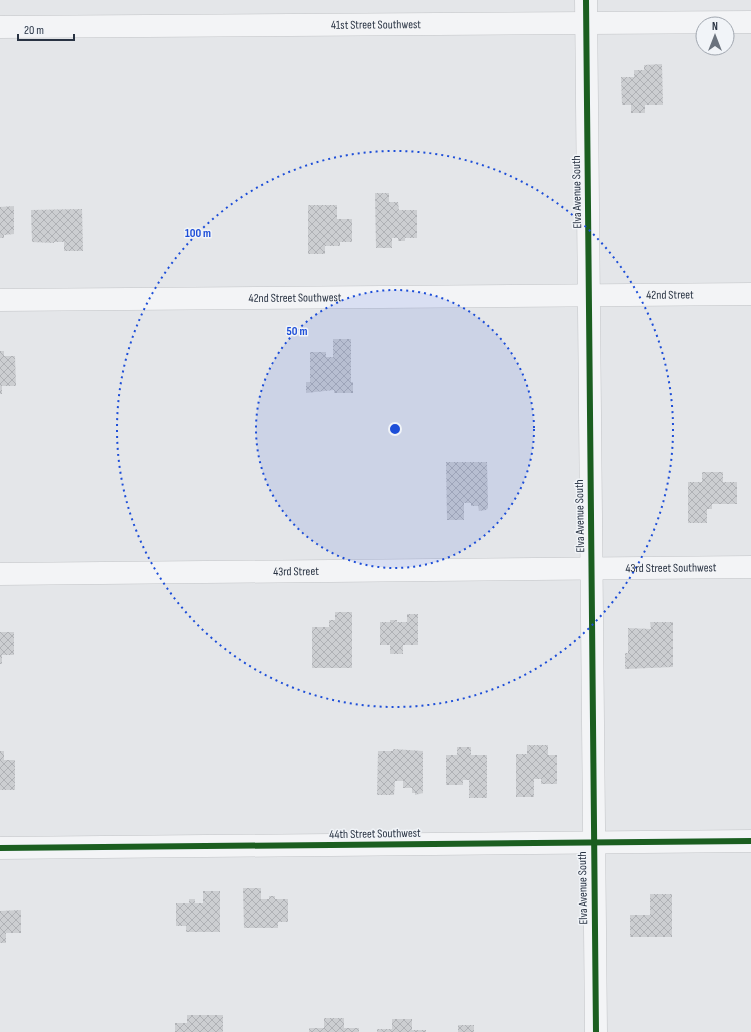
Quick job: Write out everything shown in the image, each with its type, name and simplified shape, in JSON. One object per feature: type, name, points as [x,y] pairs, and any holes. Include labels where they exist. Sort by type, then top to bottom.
[{"type":"street","name":"Elva Avenue South","points":[[586,0],[596,1032]]},
{"type":"street","name":"41st Street Southwest","points":[[0,27],[751,22]]},
{"type":"street","name":"42nd Street","points":[[589,294],[751,294]]},
{"type":"street","name":"42nd Street Southwest","points":[[0,300],[589,294]]},
{"type":"street","name":"43rd Street Southwest","points":[[592,568],[751,567]]},
{"type":"street","name":"43rd Street","points":[[0,574],[592,568]]},
{"type":"street","name":"44th Street Southwest","points":[[0,848],[751,840]]},
{"type":"building","points":[[662,64],[663,105],[645,105],[645,113],[631,113],[631,105],[622,105],[621,77],[634,77],[634,70],[644,70],[644,65]]},
{"type":"building","points":[[375,193],[389,193],[389,202],[398,202],[399,210],[417,210],[417,238],[405,238],[405,241],[398,241],[398,238],[392,238],[392,248],[376,248]]},
{"type":"building","points":[[308,205],[337,205],[337,219],[352,219],[352,242],[340,242],[340,246],[325,246],[325,254],[308,254]]},
{"type":"building","points":[[14,206],[14,234],[4,235],[4,238],[0,238],[0,207]]},
{"type":"building","points":[[82,209],[83,251],[64,251],[64,242],[32,242],[31,210]]},
{"type":"building","points":[[333,339],[351,339],[351,382],[353,382],[353,393],[334,393],[334,390],[306,393],[306,382],[310,382],[310,352],[326,352],[326,357],[333,357]]},
{"type":"building","points":[[0,351],[4,351],[4,356],[15,356],[16,386],[2,386],[2,394],[0,394]]},
{"type":"building","points":[[446,462],[487,462],[488,508],[486,510],[479,511],[478,506],[471,506],[471,503],[464,503],[464,520],[447,520]]},
{"type":"building","points":[[702,472],[723,472],[723,482],[737,482],[737,504],[712,504],[712,509],[707,509],[707,523],[688,523],[688,482],[702,482]]},
{"type":"building","points":[[335,612],[352,612],[352,668],[312,668],[312,627],[329,627],[329,620],[335,620]]},
{"type":"building","points":[[407,614],[418,614],[418,645],[403,645],[403,654],[390,654],[390,645],[380,645],[380,622],[397,620],[397,622],[407,622]]},
{"type":"building","points":[[650,622],[673,622],[673,667],[625,669],[625,653],[628,653],[628,628],[651,629]]},
{"type":"building","points":[[0,632],[14,632],[14,655],[2,655],[2,664],[0,664]]},
{"type":"building","points":[[527,745],[548,745],[548,755],[557,755],[557,784],[541,784],[541,779],[534,779],[534,797],[516,797],[516,754],[527,754]]},
{"type":"building","points":[[457,747],[471,747],[471,755],[487,755],[487,798],[469,798],[469,780],[463,780],[463,785],[446,785],[446,755],[457,755]]},
{"type":"building","points":[[393,749],[423,751],[423,793],[415,795],[415,793],[412,793],[412,788],[403,788],[403,781],[395,781],[394,795],[377,795],[378,751],[393,751]]},
{"type":"building","points":[[0,751],[4,751],[4,760],[15,760],[15,790],[0,790]]},
{"type":"building","points":[[243,888],[261,888],[261,899],[269,899],[269,896],[275,896],[275,899],[288,899],[288,922],[278,922],[278,928],[244,928]]},
{"type":"building","points":[[203,891],[220,891],[220,932],[186,932],[186,926],[176,926],[176,903],[189,903],[189,899],[195,899],[195,903],[203,903]]},
{"type":"building","points":[[650,894],[672,894],[672,937],[630,937],[630,915],[650,915]]},
{"type":"building","points":[[21,910],[21,933],[6,933],[6,943],[0,943],[0,911]]},
{"type":"building","points":[[187,1015],[223,1015],[223,1032],[175,1032],[175,1023],[187,1023]]},
{"type":"building","points":[[324,1018],[344,1018],[344,1028],[359,1028],[359,1032],[309,1032],[309,1028],[324,1028]]},
{"type":"building","points":[[392,1019],[412,1019],[412,1030],[426,1030],[426,1032],[377,1032],[377,1029],[392,1029]]},
{"type":"building","points":[[458,1025],[474,1025],[474,1032],[458,1032]]},
{"type":"cycle path","points":[[586,0],[596,1032]]},
{"type":"cycle path","points":[[0,848],[751,841]]}]
